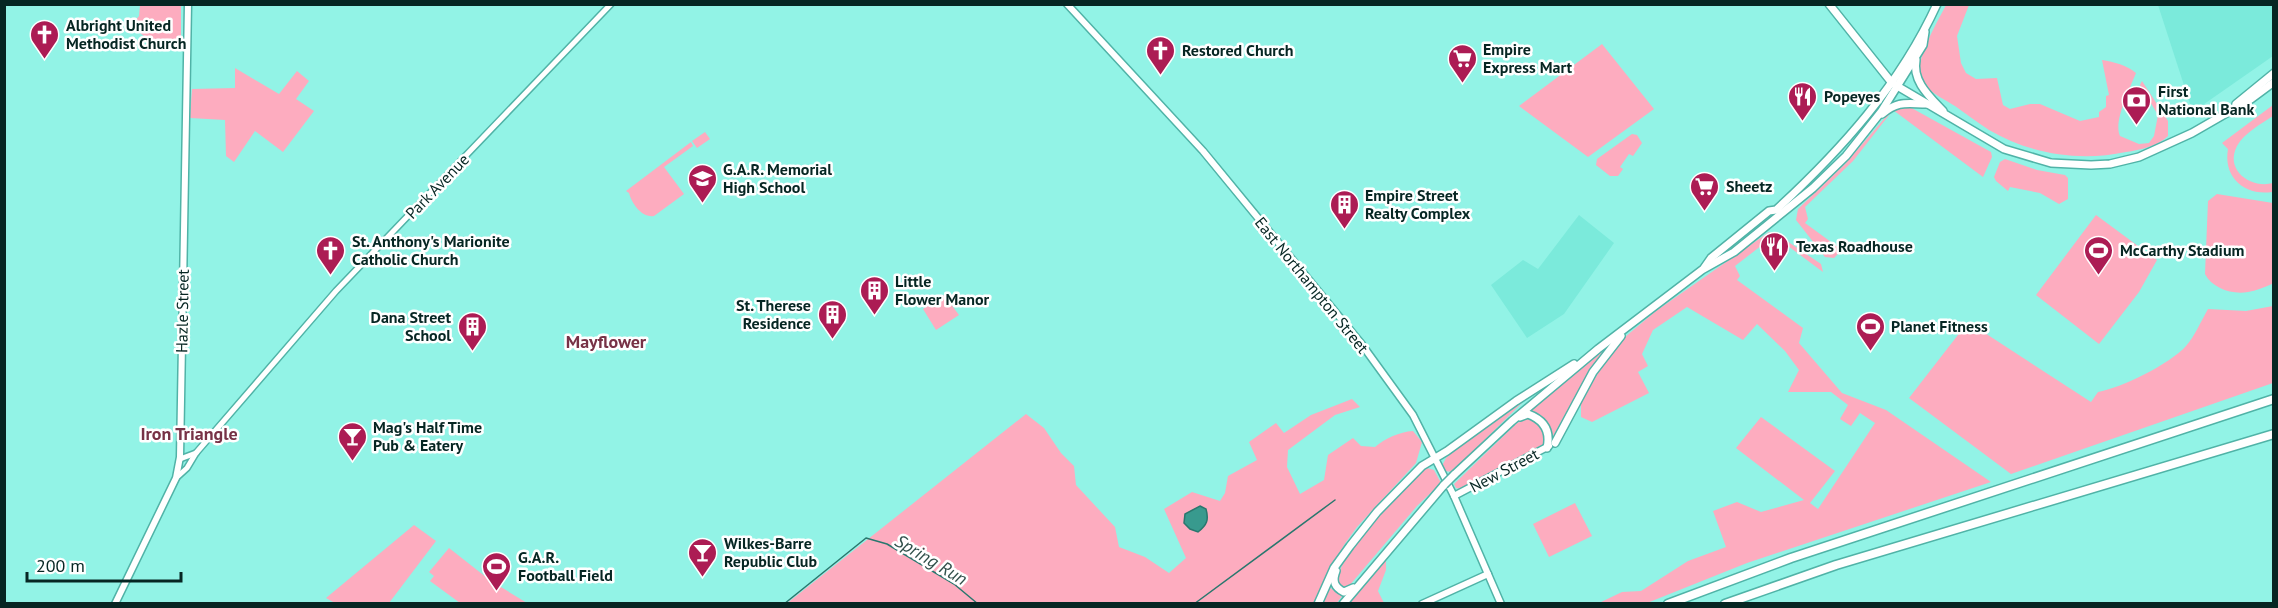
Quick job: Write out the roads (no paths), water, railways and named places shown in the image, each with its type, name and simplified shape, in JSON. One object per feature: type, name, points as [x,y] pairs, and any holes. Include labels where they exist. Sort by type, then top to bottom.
[{"type":"highway","points":[[1668,603],[1791,558],[2274,399]]},
{"type":"highway","points":[[1725,603],[1836,565],[2274,434]]},
{"type":"main road","name":"Hazle Street","points":[[115,603],[176,478],[180,459],[188,4]]},
{"type":"main road","name":"East Northampton Street","points":[[1067,4],[1203,151],[1360,342],[1413,415],[1454,496],[1501,603]]},
{"type":"main road","points":[[1830,4],[1895,85],[2004,149],[2051,163],[2091,165],[2126,161],[2192,134],[2251,99],[2274,82]]},
{"type":"main road","points":[[1343,603],[1444,485],[1512,421],[1598,349],[1702,270],[1734,252],[1807,193],[1846,156],[1875,119],[1924,32],[1937,4]]},
{"type":"main road","points":[[1702,270],[1711,258],[1770,211],[1776,210],[1823,166],[1895,85],[1923,45],[1924,32]]},
{"type":"main road","points":[[1916,56],[1914,68],[1917,79],[1949,117]]},
{"type":"main road","points":[[2230,110],[2246,94],[2274,73]]},
{"type":"main road","points":[[1875,119],[1892,106],[1903,102],[1927,104]]},
{"type":"main road","points":[[1555,443],[1590,378],[1606,354],[1640,318]]},
{"type":"main road","points":[[1318,603],[1334,568],[1360,533],[1422,466],[1447,451],[1516,401],[1598,349]]},
{"type":"main road","points":[[1512,421],[1528,414],[1541,421],[1549,437],[1547,448]]},
{"type":"main road","name":"New Street","points":[[1454,496],[1555,443]]},
{"type":"main road","points":[[1339,563],[1334,577],[1335,586],[1344,592],[1358,585]]},
{"type":"main road","points":[[1422,603],[1488,574]]},
{"type":"street","name":"Park Avenue","points":[[176,478],[187,468],[196,453],[336,291],[611,4]]},
{"type":"street","points":[[180,459],[196,453]]},
{"type":"water","points":[[1200,506],[1206,509],[1207,519],[1198,532],[1190,529],[1184,523],[1185,514]]},
{"type":"waterway","name":"Spring Run","points":[[1194,604],[1335,500]]},
{"type":"waterway","name":"Spring Run","points":[[784,604],[866,538],[887,544],[954,584],[978,604]]},
{"type":"place","name":"Albright United Methodist Church","points":[[45,60]]},
{"type":"place","name":"Restored Church","points":[[1161,76]]},
{"type":"place","name":"Empire Express Mart","points":[[1462,84]]},
{"type":"place","name":"Popeyes","points":[[1803,122]]},
{"type":"place","name":"First National Bank","points":[[2137,126]]},
{"type":"place","name":"G.A.R. Memorial High School","points":[[702,204]]},
{"type":"place","name":"Sheetz","points":[[1705,212]]},
{"type":"place","name":"Empire Street Realty Complex","points":[[1344,230]]},
{"type":"place","name":"Texas Roadhouse","points":[[1775,272]]},
{"type":"place","name":"St. Anthony's Marionite Catholic Church","points":[[331,276]]},
{"type":"place","name":"McCarthy Stadium","points":[[2099,276]]},
{"type":"place","name":"Little Flower Manor","points":[[874,316]]},
{"type":"place","name":"St. Therese Residence","points":[[832,340]]},
{"type":"place","name":"Dana Street School","points":[[472,352]]},
{"type":"place","name":"Planet Fitness","points":[[1870,352]]},
{"type":"place","name":"Mag's Half Time Pub & Eatery","points":[[352,462]]},
{"type":"place","name":"Wilkes-Barre Republic Club","points":[[703,578]]},
{"type":"place","name":"G.A.R. Football Field","points":[[497,592]]},
{"type":"district","name":"Mayflower","points":[[606,342]]},
{"type":"district","name":"Iron Triangle","points":[[189,434]]}]
